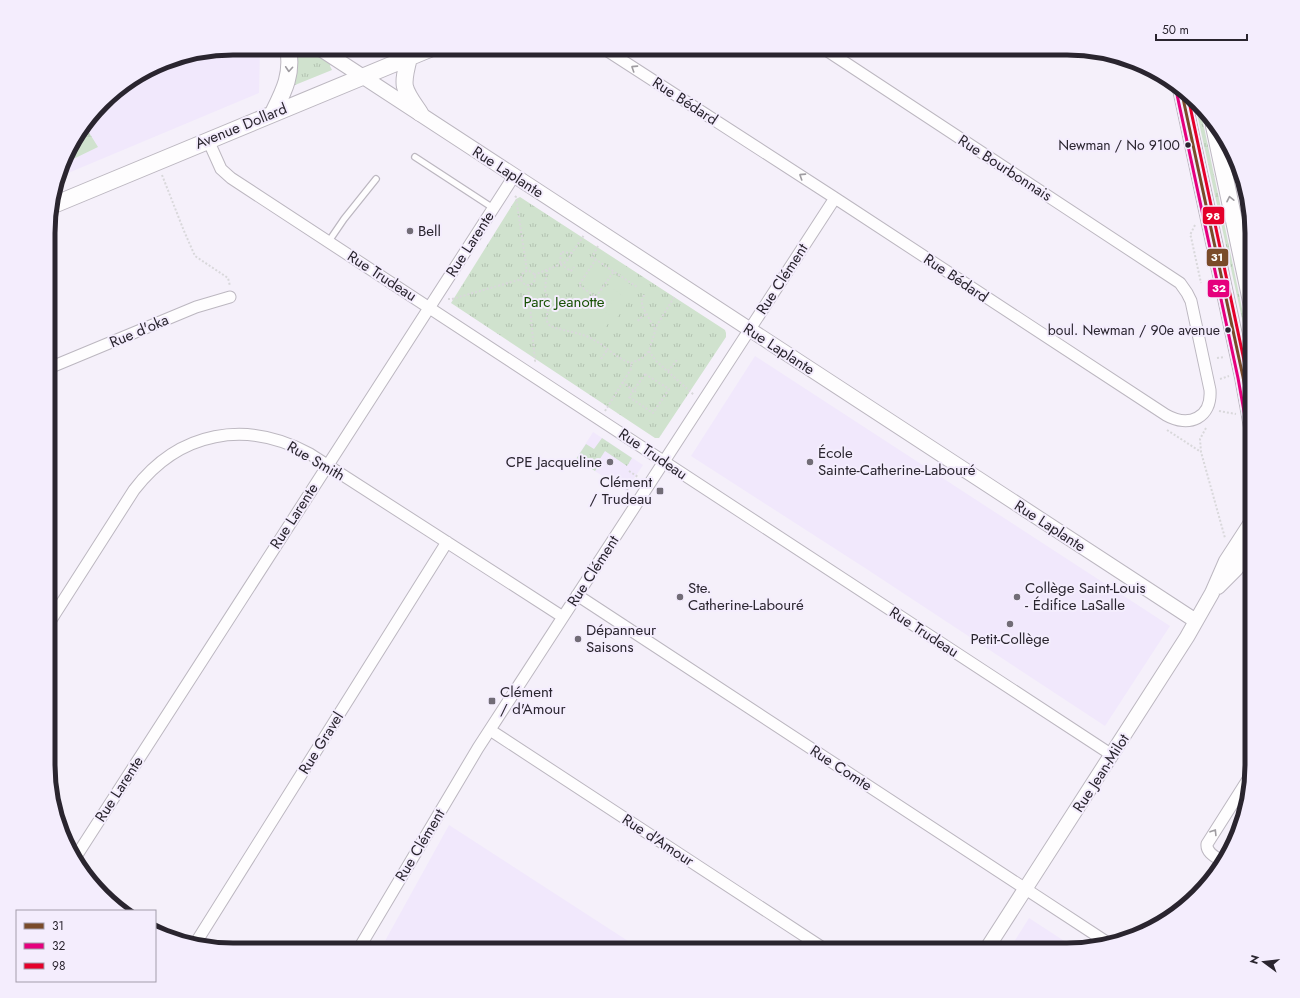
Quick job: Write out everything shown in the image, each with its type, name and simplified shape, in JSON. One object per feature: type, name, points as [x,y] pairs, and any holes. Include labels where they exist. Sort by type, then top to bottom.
[{"type":"main road","points":[[273,114],[285,90],[288,79],[289,55]]},
{"type":"main road","name":"Avenue Dollard","points":[[58,203],[416,55]]},
{"type":"main road","points":[[409,58],[404,78],[404,85],[408,95],[420,113]]},
{"type":"main road","points":[[1183,98],[1245,373]]},
{"type":"main road","points":[[1224,150],[1243,226],[1245,244]]},
{"type":"street","name":"Rue Laplante","points":[[330,55],[1196,621]]},
{"type":"street","name":"Rue Bédard","points":[[614,55],[1159,411],[1172,418],[1184,421],[1194,420],[1202,414],[1208,405],[1210,395],[1191,301],[1185,290]]},
{"type":"street","name":"Rue Bourbonnais","points":[[834,55],[1178,281],[1185,290]]},
{"type":"street","name":"Rue Trudeau","points":[[208,140],[218,165],[225,173],[1112,755]]},
{"type":"street","name":"Rue Larente","points":[[78,853],[514,176]]},
{"type":"street","name":"Rue Clément","points":[[362,943],[490,730],[835,198]]},
{"type":"street","name":"Rue d'oka","points":[[55,366],[196,307],[230,297]]},
{"type":"street","name":"Rue Smith","points":[[55,614],[140,483],[160,463],[179,450],[200,441],[222,436],[254,435],[273,438],[292,445],[327,465],[563,617]]},
{"type":"street","name":"Rue Jean-Milot","points":[[990,943],[1187,637],[1212,593],[1226,561],[1245,532]]},
{"type":"street","name":"Rue Gravel","points":[[198,940],[447,542]]},
{"type":"street","name":"Rue Jean-Milot","points":[[1212,593],[1245,562]]},
{"type":"street","name":"Rue Comte","points":[[577,595],[1103,940]]},
{"type":"street","name":"Rue d'Amour","points":[[490,730],[815,943]]},
{"type":"street","points":[[1218,858],[1208,851],[1207,844],[1243,787]]},
{"type":"lane","points":[[415,157],[493,208]]},
{"type":"lane","points":[[329,241],[344,219],[376,179]]},
{"type":"path","points":[[163,177],[195,256],[228,278],[230,281]]},
{"type":"path","points":[[516,197],[527,271]]},
{"type":"path","points":[[1198,219],[1190,235],[1201,283]]},
{"type":"path","points":[[534,275],[566,262],[583,236]]},
{"type":"path","points":[[598,246],[592,257],[637,287]]},
{"type":"path","points":[[560,264],[561,252],[572,253]]},
{"type":"path","points":[[596,259],[579,286],[596,297]]},
{"type":"path","points":[[560,264],[571,271],[574,267]]},
{"type":"path","points":[[547,270],[545,290],[548,304],[546,316],[547,324],[553,328],[593,339],[607,350],[631,363],[642,358],[649,351],[662,316],[675,296]]},
{"type":"path","points":[[527,271],[534,275]]},
{"type":"path","points":[[522,280],[523,274],[527,271]]},
{"type":"path","points":[[589,308],[614,271]]},
{"type":"path","points":[[528,284],[534,281],[534,275]]},
{"type":"path","points":[[522,280],[524,283],[528,284]]},
{"type":"path","points":[[450,300],[522,280]]},
{"type":"path","points":[[528,284],[535,361]]},
{"type":"path","points":[[644,295],[641,303],[642,308],[656,329]]},
{"type":"path","points":[[642,308],[646,306]]},
{"type":"path","points":[[638,321],[646,314]]},
{"type":"path","points":[[601,359],[607,350]]},
{"type":"path","points":[[649,351],[656,361],[691,393]]},
{"type":"path","points":[[1217,358],[1228,356]]},
{"type":"path","points":[[668,371],[678,360]]},
{"type":"path","points":[[607,408],[631,369],[631,363]]},
{"type":"path","points":[[645,374],[669,389],[653,413],[629,397],[635,391],[645,374]]},
{"type":"path","points":[[1222,378],[1232,375]]},
{"type":"path","points":[[622,382],[635,391]]},
{"type":"path","points":[[1219,410],[1227,413],[1245,416]]},
{"type":"path","points":[[1206,428],[1200,439],[1201,452],[1226,541]]},
{"type":"path","points":[[1167,430],[1201,452]]},
{"type":"path","points":[[628,471],[638,477]]},
{"type":"path","points":[[620,484],[629,490]]},
{"type":"shaded area","points":[[221,55],[260,55],[259,93],[65,174],[73,154],[85,134],[99,116],[124,92],[154,73],[176,64],[198,58]]},
{"type":"shaded area","points":[[755,356],[1170,626],[1105,726],[865,568],[691,456]]},
{"type":"shaded area","name":"CPE Jacqueline","points":[[593,432],[643,465],[626,491],[576,459]]},
{"type":"shaded area","points":[[449,825],[631,943],[384,943]]},
{"type":"shaded area","points":[[1029,918],[1067,943],[1067,943],[1013,943]]},
{"type":"green space","points":[[294,55],[317,55],[331,64],[330,66],[332,70],[295,85]]},
{"type":"green space","points":[[1196,111],[1202,117],[1245,323],[1245,332]]},
{"type":"green space","points":[[88,130],[98,147],[71,160]]},
{"type":"green space","name":"Parc Jeanotte","points":[[520,197],[725,330],[726,337],[659,438],[655,438],[451,303],[516,199]]},
{"type":"green space","points":[[595,262],[611,272],[596,294],[581,284]]},
{"type":"green space","points":[[614,274],[636,288],[631,296],[609,282]]},
{"type":"green space","points":[[607,285],[629,300],[624,308],[601,293]]},
{"type":"green space","points":[[579,287],[588,293],[574,315],[564,309]]},
{"type":"green space","points":[[599,296],[622,311],[616,319],[594,304]]},
{"type":"green space","points":[[585,306],[609,322],[604,330],[580,314]]},
{"type":"green space","points":[[602,438],[632,458],[627,466],[605,451],[596,465],[598,467],[595,471],[576,459],[586,444],[594,449]]},
{"type":"transit line","name":"32","points":[[1177,92],[1245,417]]},
{"type":"transit line","name":"31","points":[[1183,98],[1245,388]]},
{"type":"transit line","name":"98","points":[[1190,104],[1245,365]]},
{"type":"place","name":"Newman / No 9100","points":[[1188,145]]},
{"type":"place","name":"Bell","points":[[410,231]]},
{"type":"place","name":"boul. Newman / 90e avenue","points":[[1228,330]]},
{"type":"place","name":"CPE Jacqueline","points":[[610,462]]},
{"type":"place","name":"École Sainte-Catherine-Labouré","points":[[810,462]]},
{"type":"place","name":"Clément / Trudeau","points":[[660,491]]},
{"type":"place","name":"Ste. Catherine-Labouré","points":[[680,597]]},
{"type":"place","name":"Collège Saint-Louis - Édifice LaSalle","points":[[1017,597]]},
{"type":"place","name":"Petit-Collège","points":[[1010,624]]},
{"type":"place","name":"Dépanneur Saisons","points":[[578,639]]},
{"type":"place","name":"Clément / d'Amour","points":[[492,701]]}]
